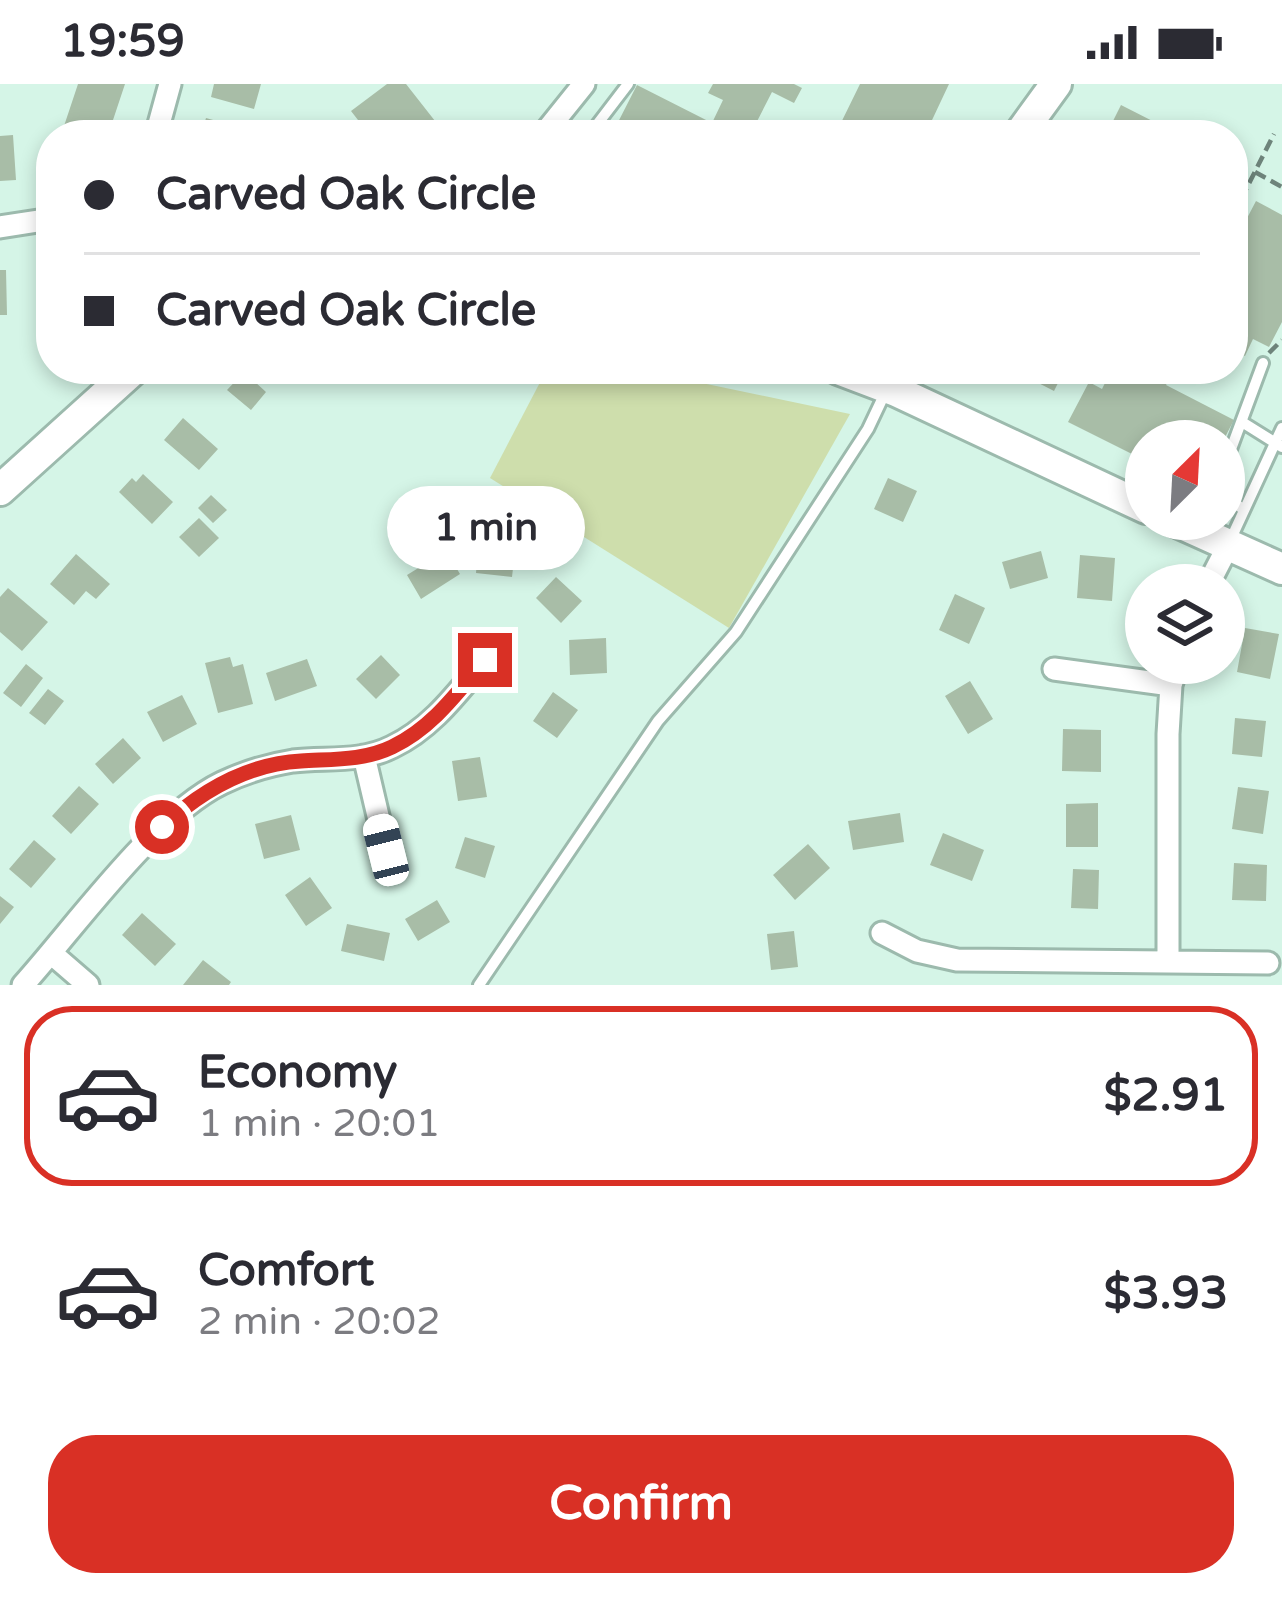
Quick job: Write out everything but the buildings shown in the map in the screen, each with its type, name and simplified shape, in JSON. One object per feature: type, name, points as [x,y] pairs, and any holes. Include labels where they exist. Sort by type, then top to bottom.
[{"type":"street","points":[[160,120],[170,84]]},
{"type":"street","points":[[555,120],[584,84]]},
{"type":"street","points":[[1030,120],[1056,84]]},
{"type":"street","points":[[0,227],[36,221]]},
{"type":"street","points":[[0,490],[117,384]]},
{"type":"street","points":[[877,384],[1125,498]]},
{"type":"street","points":[[1219,540],[1282,569]]},
{"type":"street","points":[[1218,564],[1228,544]]},
{"type":"street","points":[[23,985],[162,827],[190,802],[258,768],[364,756],[392,747],[436,717],[485,660]]},
{"type":"street","points":[[1054,669],[1125,672]]},
{"type":"street","points":[[1168,961],[1175,684]]},
{"type":"street","points":[[364,756],[386,850]]},
{"type":"street","points":[[882,933],[930,956],[1045,974],[1168,961],[1268,963]]},
{"type":"street","points":[[51,953],[88,985]]},
{"type":"lane","points":[[600,120],[628,84]]},
{"type":"lane","points":[[1242,420],[1263,364]]},
{"type":"lane","points":[[478,985],[658,722],[736,632],[868,429],[887,388]]},
{"type":"lane","points":[[1245,424],[1278,445]]},
{"type":"lane","points":[[1245,507],[1282,428]]},
{"type":"lane","points":[[1228,544],[1230,540]]},
{"type":"path","points":[[1248,185],[1274,134]]},
{"type":"path","points":[[1255,172],[1282,187]]},
{"type":"green space","points":[[539,384],[707,384],[850,414],[729,628],[490,478]]},
{"type":"route","points":[[162,827],[190,802],[258,768],[349,759],[392,747],[436,717],[485,660]]}]
